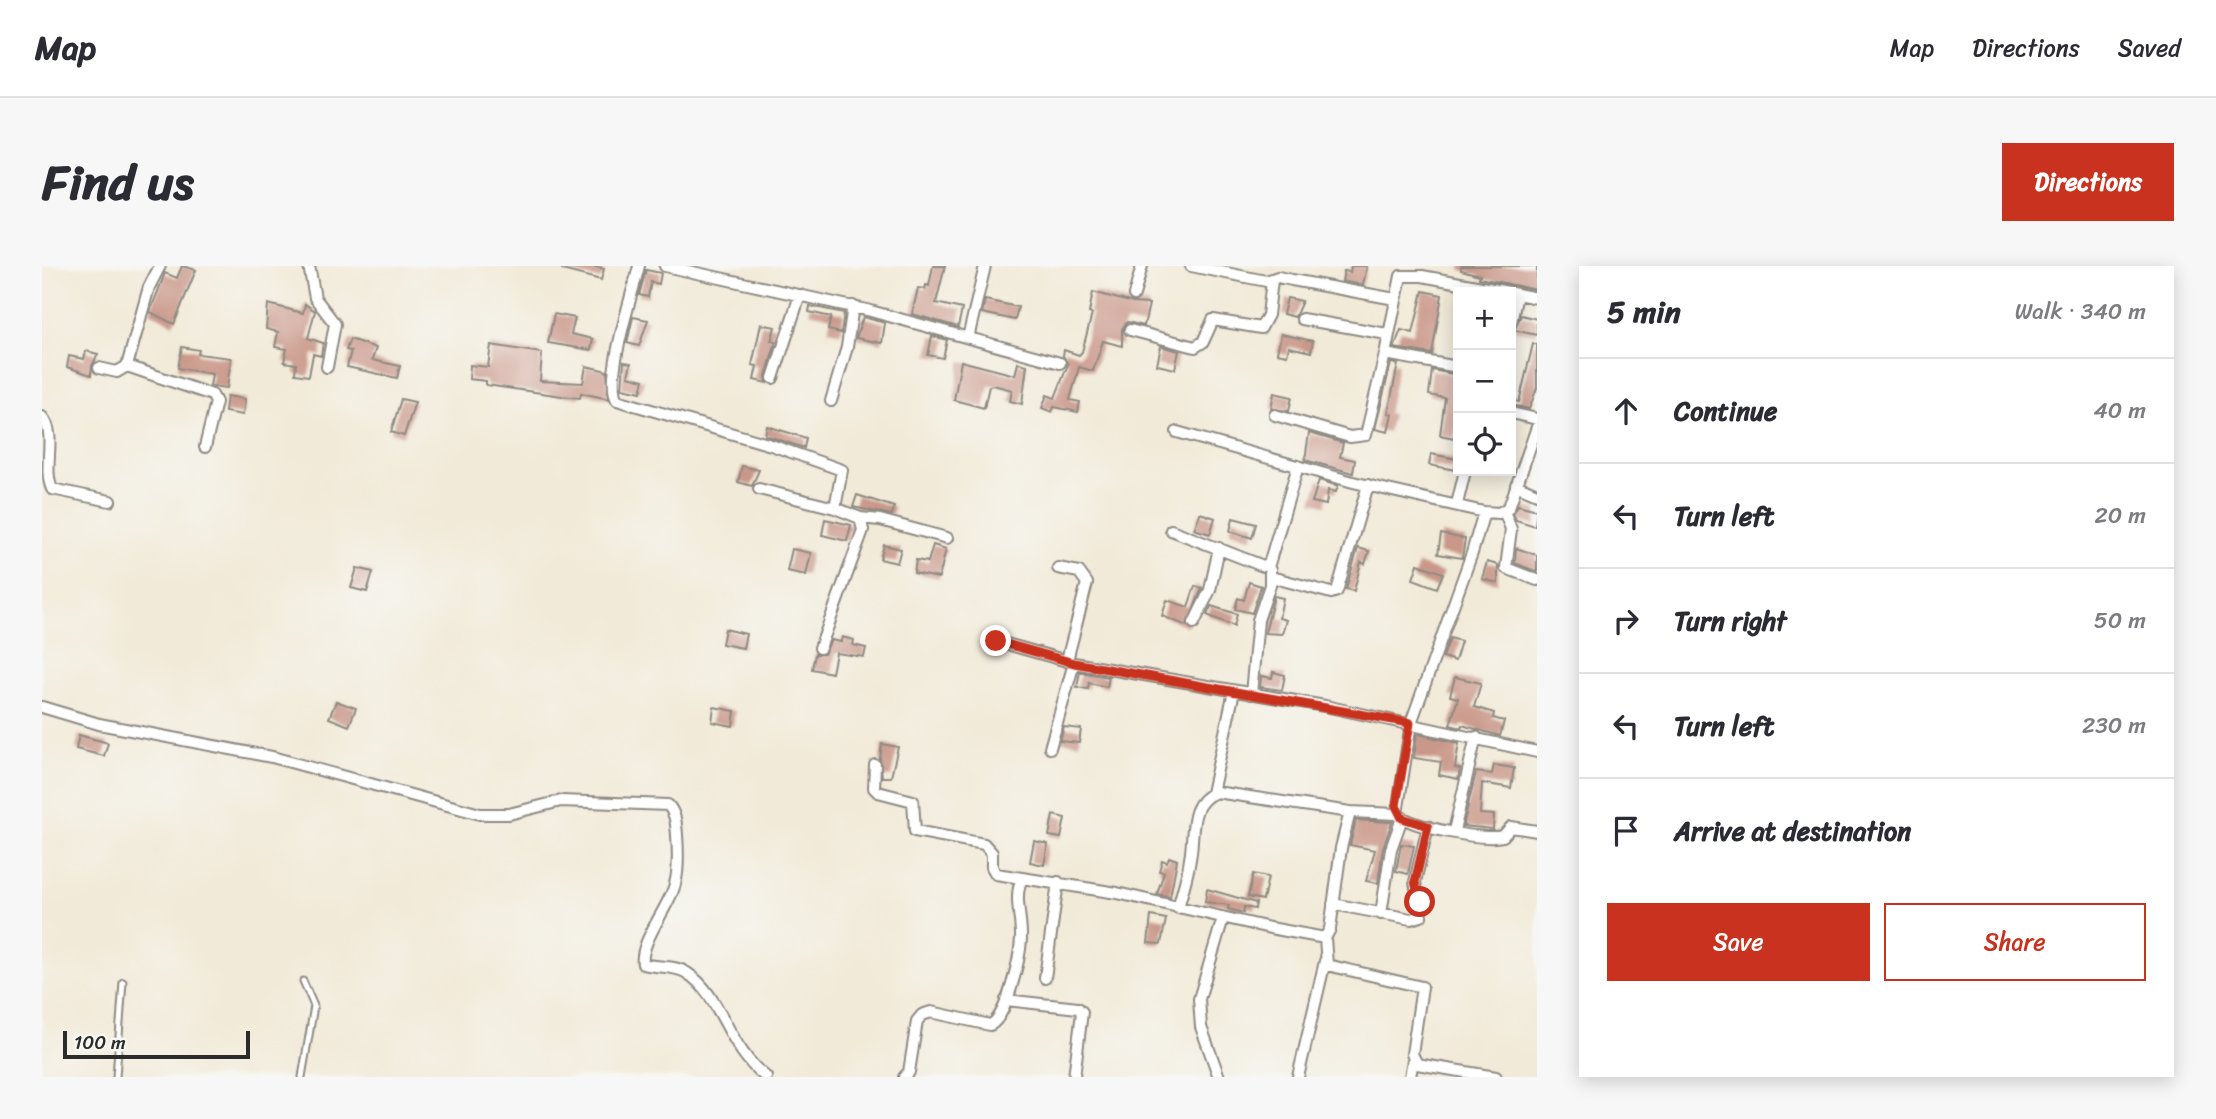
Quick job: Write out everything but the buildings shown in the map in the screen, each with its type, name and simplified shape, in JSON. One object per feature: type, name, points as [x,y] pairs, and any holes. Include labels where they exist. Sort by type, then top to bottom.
[{"type":"street","points":[[99,368],[117,372],[127,366],[149,287],[160,266]]},
{"type":"street","points":[[309,266],[316,298],[335,324],[327,367]]},
{"type":"street","points":[[639,266],[613,382],[618,400],[838,466],[843,475],[835,508]]},
{"type":"street","points":[[665,266],[853,306],[1060,363]]},
{"type":"street","points":[[968,338],[985,266]]},
{"type":"street","points":[[1134,296],[1142,266]]},
{"type":"street","points":[[1191,266],[1272,280],[1278,277],[1395,299]]},
{"type":"street","points":[[1275,415],[1350,437],[1366,435],[1402,271],[1466,287]]},
{"type":"street","points":[[1130,330],[1195,347],[1203,342],[1213,320],[1261,328],[1268,315],[1272,280]]},
{"type":"street","points":[[1516,294],[1537,298]]},
{"type":"street","points":[[774,379],[800,295]]},
{"type":"street","points":[[831,401],[847,347],[853,306]]},
{"type":"street","points":[[1303,319],[1387,334]]},
{"type":"street","points":[[1385,354],[1453,366]]},
{"type":"street","points":[[127,366],[212,396],[216,402],[205,447]]},
{"type":"street","points":[[1516,414],[1537,419]]},
{"type":"street","points":[[42,417],[46,429],[42,472],[45,482],[52,489],[110,501]]},
{"type":"street","points":[[1537,427],[1504,511],[1511,529],[1506,568],[1537,580]]},
{"type":"street","points":[[1177,432],[1368,485],[1484,512],[1504,511]]},
{"type":"street","points":[[1251,694],[1258,620],[1271,577],[1269,564],[1298,466]]},
{"type":"street","points":[[1457,504],[1464,476]]},
{"type":"street","points":[[1271,577],[1331,593],[1337,591],[1368,485]]},
{"type":"street","points":[[1516,485],[1537,494]]},
{"type":"street","points":[[759,489],[835,508],[860,518],[880,520],[947,538]]},
{"type":"street","points":[[1381,914],[1391,849],[1400,816],[1410,723],[1472,553],[1484,512]]},
{"type":"street","points":[[820,648],[863,530],[860,518]]},
{"type":"street","points":[[1171,530],[1263,566],[1269,564]]},
{"type":"street","points":[[1194,623],[1210,590],[1219,548]]},
{"type":"street","points":[[1049,748],[1087,583],[1085,576],[1079,572],[1058,568]]},
{"type":"street","points":[[996,641],[1070,662],[1410,723],[1537,752]]},
{"type":"street","points":[[1178,908],[1191,857],[1193,818],[1199,803],[1212,793],[1234,691]]},
{"type":"street","points":[[42,706],[70,718],[272,757],[480,814],[509,814],[561,801],[668,805],[674,813],[678,842],[675,884],[643,956],[643,964],[684,971],[696,980],[709,994],[741,1054],[766,1077]]},
{"type":"street","points":[[1454,831],[1476,737]]},
{"type":"street","points":[[875,765],[874,788],[878,793],[913,801],[915,831],[990,847],[996,874],[1058,882],[1325,937]]},
{"type":"street","points":[[1212,793],[1400,816],[1428,826],[1497,837],[1511,827],[1537,831]]},
{"type":"street","points":[[1298,1077],[1325,961],[1325,937],[1330,929],[1341,848],[1350,811]]},
{"type":"street","points":[[1333,904],[1410,919],[1421,916],[1415,882],[1428,826]]},
{"type":"street","points":[[904,1077],[909,1072],[917,1021],[922,1015],[931,1012],[990,1025],[1001,1016],[1020,950],[1018,906],[1022,878]]},
{"type":"street","points":[[1045,978],[1058,882]]},
{"type":"street","points":[[1219,1077],[1198,1013],[1199,999],[1223,918]]},
{"type":"street","points":[[1325,961],[1335,969],[1422,987],[1410,1077]]},
{"type":"street","points":[[1006,1000],[1078,1008],[1082,1012],[1074,1077]]},
{"type":"street","points":[[1413,1060],[1417,1064],[1496,1077]]},
{"type":"lane","points":[[302,1077],[314,1006],[303,981]]},
{"type":"lane","points":[[116,1077],[123,982]]},
{"type":"route","points":[[996,641],[1074,663],[1410,723],[1396,806],[1397,814],[1402,818],[1428,826],[1415,882],[1420,902]]}]
